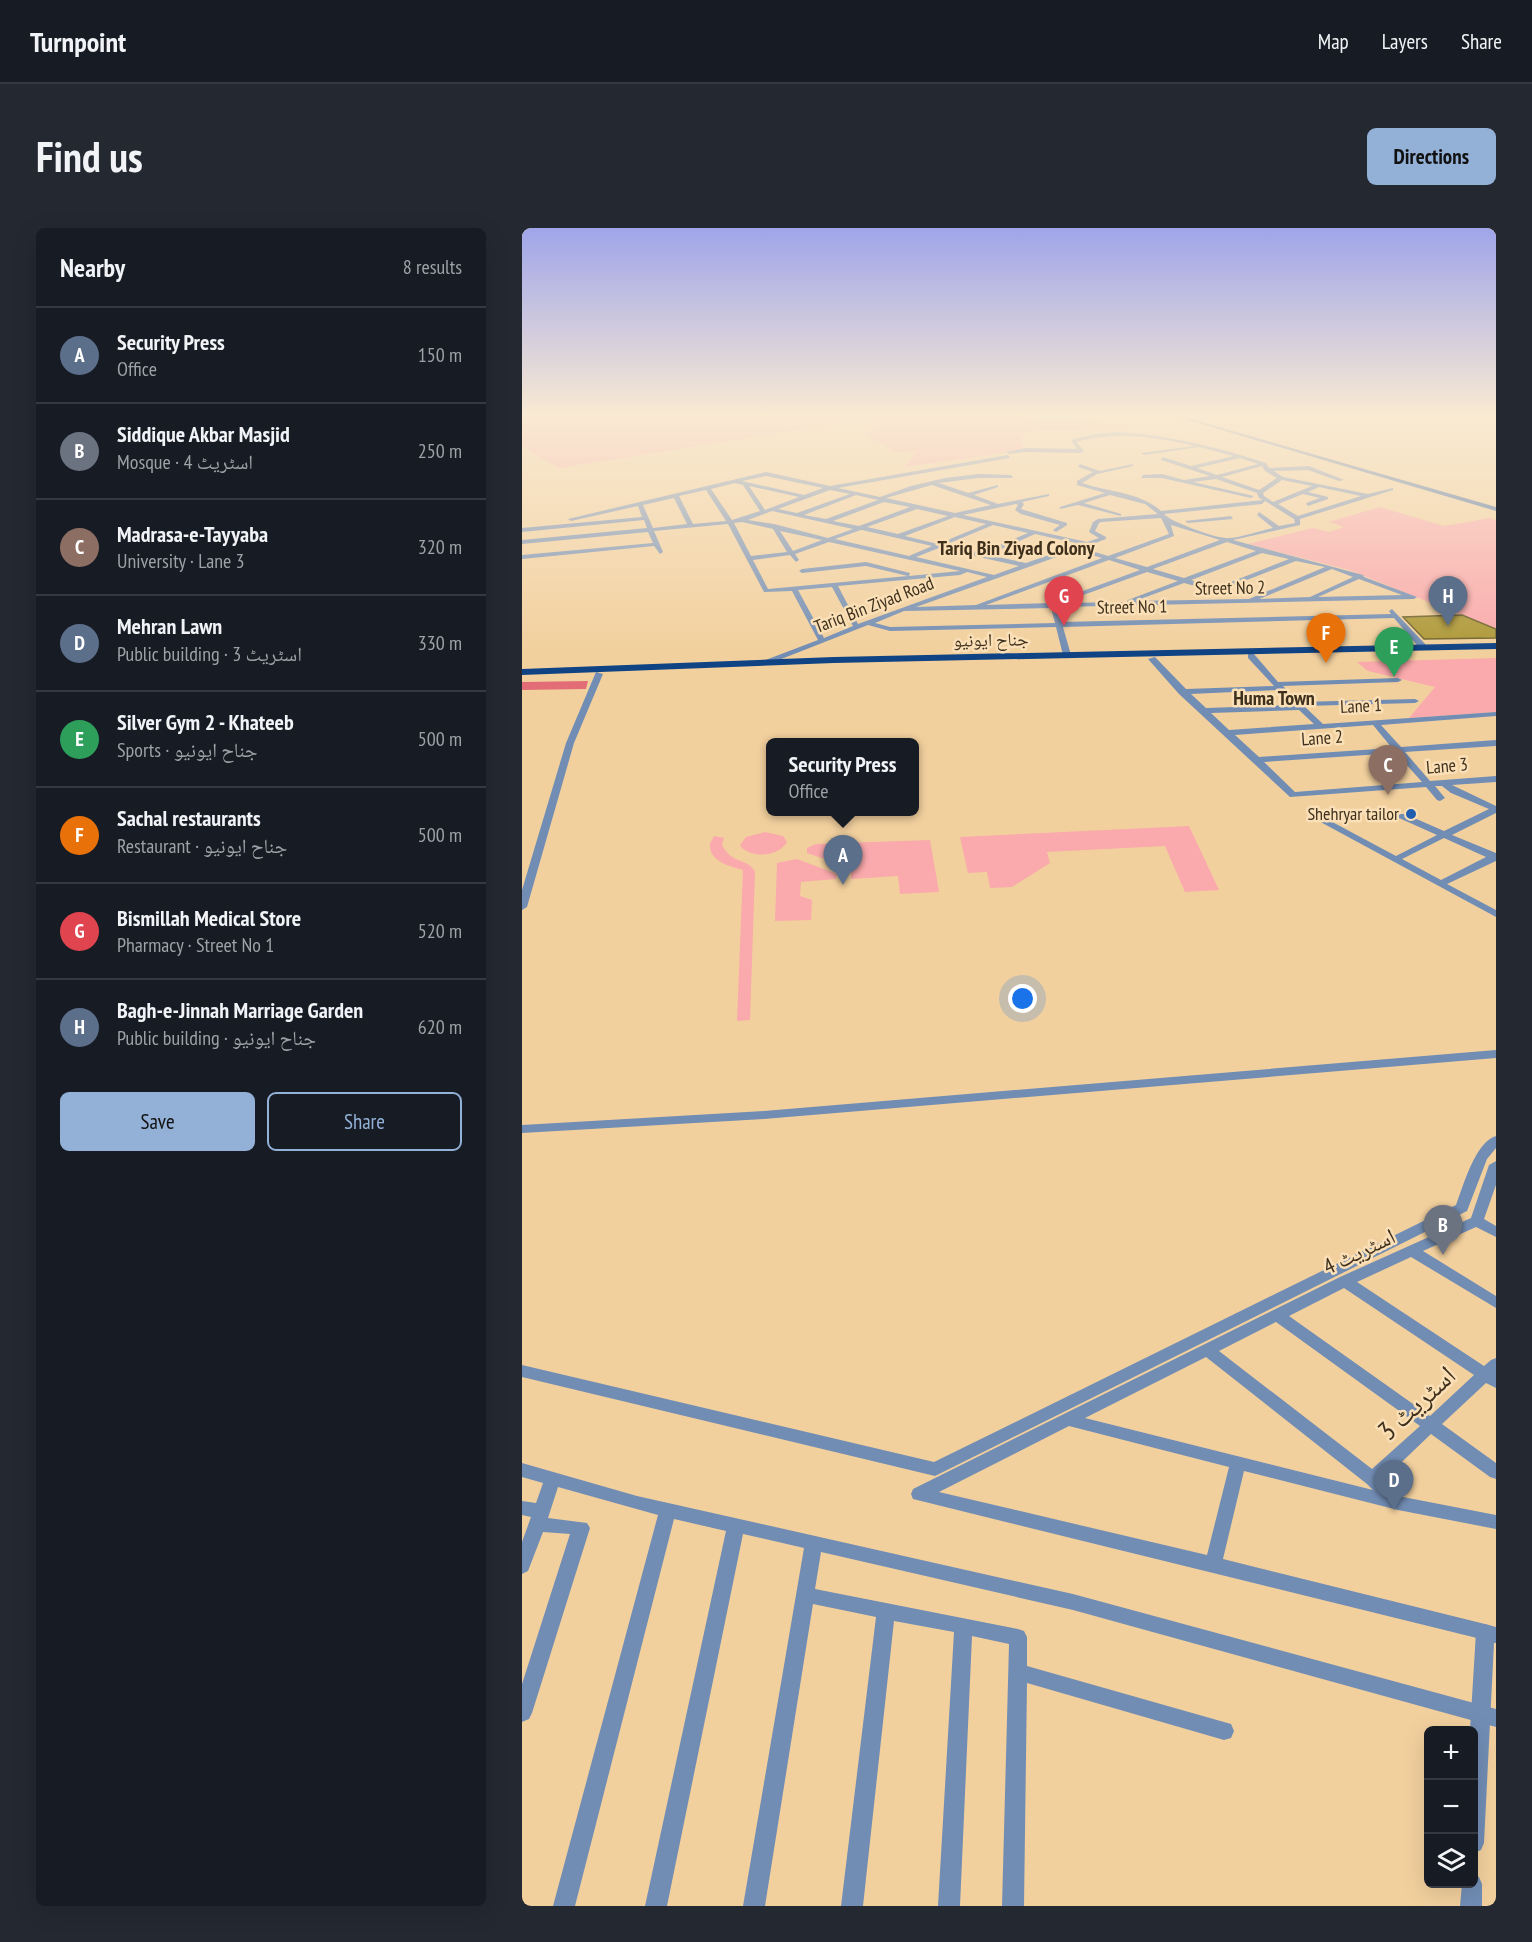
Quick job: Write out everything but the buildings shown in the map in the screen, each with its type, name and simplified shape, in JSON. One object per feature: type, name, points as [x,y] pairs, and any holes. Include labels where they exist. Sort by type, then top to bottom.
[{"type":"highway","name":"جناح ایونیو","points":[[522,674],[766,663],[1496,646]]},
{"type":"highway","name":"جناح ایونیو","points":[[522,674],[599,674],[831,665],[1496,651]]},
{"type":"main road","points":[[1451,494],[1496,507]]},
{"type":"main road","points":[[1453,494],[1496,507]]},
{"type":"street","points":[[522,530],[679,494]]},
{"type":"street","points":[[712,494],[730,522],[766,591],[918,577],[967,570]]},
{"type":"street","points":[[753,494],[766,510],[900,536],[1025,565]]},
{"type":"street","points":[[793,494],[805,497]]},
{"type":"street","points":[[522,542],[740,521],[812,494]]},
{"type":"street","points":[[798,515],[855,494]]},
{"type":"street","points":[[858,494],[1087,544],[1104,538],[1092,532],[1096,522],[1163,517],[1288,494]]},
{"type":"street","points":[[826,522],[897,494]]},
{"type":"street","points":[[1062,508],[1108,494]]},
{"type":"street","points":[[969,608],[1172,536],[1163,517],[1152,505],[1130,496],[1112,494]]},
{"type":"street","points":[[1246,494],[1265,498]]},
{"type":"street","points":[[1067,655],[1058,624],[1050,607],[1227,540],[1298,524],[1297,518],[1256,494]]},
{"type":"street","points":[[1265,498],[1268,494]]},
{"type":"street","points":[[1308,504],[1326,498],[1311,494]]},
{"type":"street","points":[[1362,494],[1369,496]]},
{"type":"street","points":[[1297,518],[1374,494]]},
{"type":"street","points":[[676,495],[691,526]]},
{"type":"street","points":[[968,495],[998,506]]},
{"type":"street","points":[[900,536],[956,515],[1047,495]]},
{"type":"street","points":[[1017,502],[1021,504],[1018,510],[1023,513],[1065,524],[1056,530]]},
{"type":"street","points":[[1077,503],[1128,518]]},
{"type":"street","points":[[640,504],[660,552]]},
{"type":"street","points":[[750,558],[793,554],[916,507]]},
{"type":"street","points":[[1188,521],[1233,519],[1215,507]]},
{"type":"street","points":[[1258,514],[1279,529]]},
{"type":"street","points":[[1163,517],[1179,526],[1262,551],[1361,576]]},
{"type":"street","points":[[522,530],[646,518]]},
{"type":"street","name":"Tariq Bin Ziyad Road","points":[[740,521],[750,520],[992,576]]},
{"type":"street","points":[[911,557],[993,523]]},
{"type":"street","points":[[774,526],[812,587]]},
{"type":"street","points":[[982,555],[1035,532]]},
{"type":"street","points":[[522,557],[657,544]]},
{"type":"street","name":"Tariq Bin Ziyad Road","points":[[766,663],[992,576],[1087,544]]},
{"type":"street","points":[[1075,548],[1216,590]]},
{"type":"street","points":[[1121,605],[1262,551]]},
{"type":"street","points":[[1183,604],[1296,558]]},
{"type":"street","points":[[802,571],[866,564],[918,577]]},
{"type":"street","points":[[1245,602],[1332,567]]},
{"type":"street","points":[[1305,601],[1361,576]]},
{"type":"street","name":"Street No 2","points":[[903,609],[1414,597],[1361,576]]},
{"type":"street","points":[[834,585],[857,628]]},
{"type":"street","points":[[794,588],[822,641]]},
{"type":"street","points":[[1382,598],[1424,648]]},
{"type":"street","name":"Street No 1","points":[[868,623],[890,629],[1396,616]]},
{"type":"street","points":[[1251,656],[1278,686],[1322,726]]},
{"type":"street","points":[[1152,659],[1182,692],[1257,760]]},
{"type":"street","points":[[522,907],[570,743],[599,674]]},
{"type":"street","points":[[1182,692],[1398,680]]},
{"type":"street","points":[[1203,711],[1415,701]]},
{"type":"street","name":"Lane 1","points":[[1228,733],[1496,714]]},
{"type":"street","points":[[1375,723],[1440,798]]},
{"type":"street","name":"Lane 2","points":[[1257,760],[1496,743]]},
{"type":"street","name":"Lane 3","points":[[1257,760],[1293,795],[1496,778]]},
{"type":"street","points":[[1442,782],[1454,791],[1496,809]]},
{"type":"street","points":[[1400,857],[1496,809]]},
{"type":"street","points":[[1402,816],[1495,857]]},
{"type":"street","points":[[1320,819],[1496,914]]},
{"type":"street","points":[[1446,881],[1495,857]]},
{"type":"street","points":[[522,1129],[764,1115],[1496,1054]]},
{"type":"street","points":[[522,1371],[935,1469],[1462,1208],[1481,1158],[1496,1140]]},
{"type":"street","points":[[1496,1166],[1477,1221],[1496,1232]]},
{"type":"street","name":"اسٹریٹ 4","points":[[1213,1564],[919,1494],[1345,1281],[1477,1221]]},
{"type":"street","points":[[1410,1250],[1496,1302]]},
{"type":"street","points":[[1345,1281],[1492,1373]]},
{"type":"street","points":[[1277,1315],[1496,1472]]},
{"type":"street","points":[[1208,1350],[1373,1479],[1398,1503]]},
{"type":"street","name":"اسٹریٹ 3","points":[[1373,1479],[1492,1373]]},
{"type":"street","points":[[1068,1420],[1398,1503],[1496,1522]]},
{"type":"street","points":[[1238,1463],[1213,1564],[1490,1634],[1488,1715],[1474,1834]]},
{"type":"street","points":[[522,1470],[668,1510],[1073,1602],[1488,1715]]},
{"type":"street","points":[[522,1566],[553,1479]]},
{"type":"street","points":[[522,1508],[539,1517],[581,1528],[522,1713]]},
{"type":"street","points":[[564,1906],[668,1510]]},
{"type":"street","points":[[656,1906],[736,1525]]},
{"type":"street","points":[[754,1906],[814,1543]]},
{"type":"street","points":[[806,1595],[1018,1637],[1013,1906]]},
{"type":"street","points":[[852,1906],[886,1611]]},
{"type":"street","points":[[949,1906],[963,1626]]},
{"type":"street","points":[[1017,1672],[1224,1731]]},
{"type":"street","points":[[1470,1906],[1472,1888]]},
{"type":"shaded area","points":[[1380,507],[1444,526],[1490,518],[1496,520],[1496,629],[1349,570],[1248,544],[1313,528],[1329,532],[1344,527],[1329,522]]},
{"type":"shaded area","points":[[1496,658],[1496,712],[1409,718],[1435,687],[1368,671],[1357,662]]},
{"type":"shaded area","points":[[588,681],[586,689],[522,690],[522,682]]},
{"type":"shaded area","points":[[1189,826],[1219,890],[1185,892],[1165,846],[1047,852],[1050,863],[1012,887],[990,888],[987,872],[968,873],[960,837]]},
{"type":"shaded area","points":[[765,832],[783,836],[787,842],[778,851],[766,854],[747,851],[740,845],[746,837]]},
{"type":"shaded area","points":[[714,836],[724,838],[722,845],[726,851],[735,859],[749,865],[755,872],[750,1020],[737,1021],[743,870],[721,862],[713,855],[710,844]]},
{"type":"shaded area","points":[[930,840],[939,892],[900,894],[898,876],[851,879],[851,868],[807,853],[807,848],[816,844]]},
{"type":"shaded area","points":[[797,859],[837,874],[836,879],[801,882],[800,896],[812,900],[811,920],[775,921],[777,863]]},
{"type":"place","name":"Bismillah Medical Store","points":[[1064,626]]},
{"type":"place","name":"Bagh-e-Jinnah Marriage Garden","points":[[1448,626]]},
{"type":"place","name":"Sachal restaurants","points":[[1326,663]]},
{"type":"place","name":"Silver Gym 2 - Khateeb","points":[[1394,677]]},
{"type":"place","name":"Madrasa-e-Tayyaba","points":[[1388,795]]},
{"type":"place","name":"Shehryar tailor","points":[[1411,814]]},
{"type":"place","name":"Security Press","points":[[843,885]]},
{"type":"place","name":"Siddique Akbar Masjid","points":[[1443,1255]]},
{"type":"place","name":"Mehran Lawn","points":[[1394,1510]]},
{"type":"district","name":"Tariq Bin Ziyad Colony","points":[[1016,548]]},
{"type":"district","name":"Huma Town","points":[[1274,698]]}]
